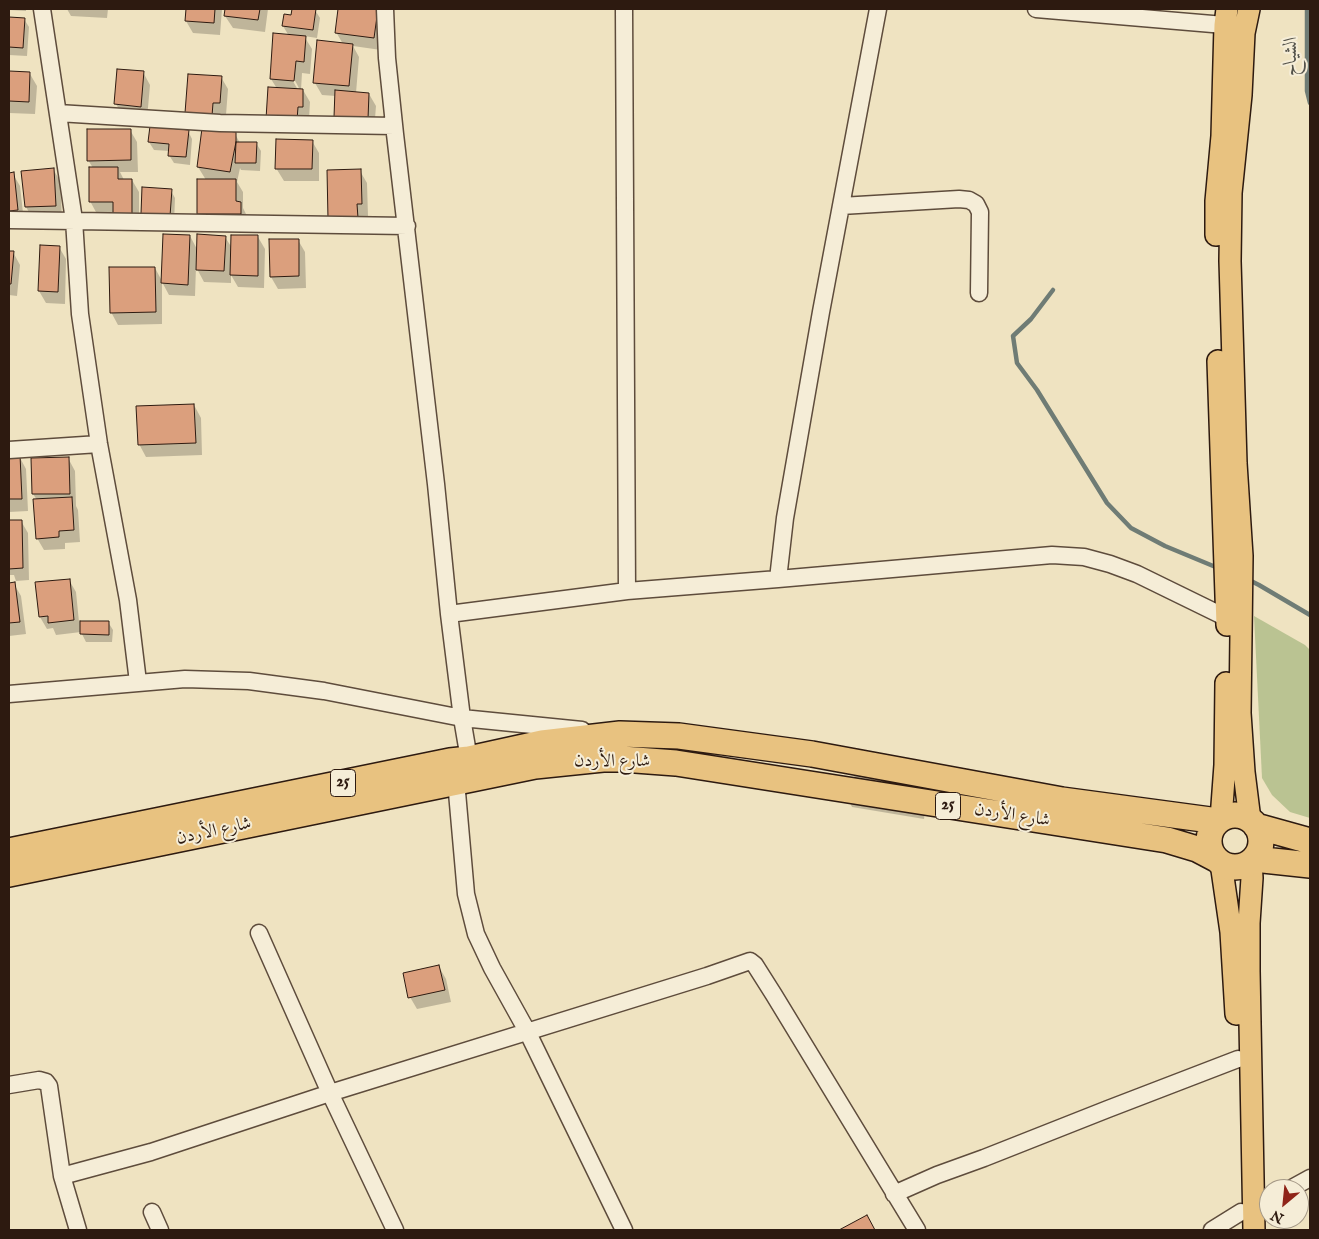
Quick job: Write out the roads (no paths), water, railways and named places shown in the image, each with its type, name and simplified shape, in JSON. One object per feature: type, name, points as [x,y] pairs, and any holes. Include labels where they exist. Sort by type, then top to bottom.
[{"type":"highway","name":"شارع الأردن","points":[[9,851],[450,761],[469,759],[542,742],[620,734],[679,736],[812,754],[1062,800],[1220,820]]},
{"type":"highway","points":[[676,763],[679,736]]},
{"type":"highway","name":"شارع الأردن","points":[[9,874],[535,766],[622,758],[676,763],[1167,840],[1197,849],[1218,861]]},
{"type":"highway","name":"25","points":[[1220,820],[1236,815],[1253,823],[1310,841]]},
{"type":"highway","points":[[1218,861],[1211,852],[1209,835],[1212,827],[1220,820]]},
{"type":"highway","points":[[1253,823],[1259,832],[1261,846],[1253,860]]},
{"type":"highway","name":"25","points":[[1218,861],[1227,866],[1239,867],[1253,860],[1310,865]]},
{"type":"main road","points":[[1226,17],[1222,136],[1216,201],[1221,472],[1233,554]]},
{"type":"main road","points":[[1247,18],[1230,203],[1234,614],[1244,772],[1253,823]]},
{"type":"main road","points":[[1220,820],[1234,614]]},
{"type":"main road","points":[[1252,1217],[1249,971],[1253,860]]},
{"type":"main road","points":[[1218,861],[1231,932],[1238,1059],[1252,1217]]},
{"type":"street","points":[[42,9],[74,220],[80,314],[100,444],[128,600],[138,682]]},
{"type":"street","points":[[384,9],[394,126],[407,226],[449,614],[469,759]]},
{"type":"street","points":[[624,9],[627,591]]},
{"type":"street","points":[[778,580],[785,518],[878,9]]},
{"type":"street","points":[[1036,9],[1247,18]]},
{"type":"street","points":[[58,113],[220,123],[394,126]]},
{"type":"street","points":[[841,206],[959,199],[969,200],[976,204],[980,212],[979,293]]},
{"type":"street","points":[[9,220],[407,226]]},
{"type":"street","points":[[9,450],[100,444]]},
{"type":"street","points":[[449,614],[627,591],[778,580],[1052,555],[1084,557],[1110,564],[1234,614]]},
{"type":"street","points":[[9,694],[185,679],[249,681],[324,691],[462,718],[620,734]]},
{"type":"street","points":[[456,782],[466,894],[476,934],[492,968],[527,1031],[624,1230]]},
{"type":"street","points":[[259,933],[330,1093],[395,1230]]},
{"type":"street","points":[[62,1176],[151,1152],[330,1093],[752,961],[917,1230]]},
{"type":"street","points":[[894,1194],[1108,1108],[1238,1059]]},
{"type":"street","points":[[9,1085],[39,1080],[48,1083],[62,1176],[78,1230]]},
{"type":"street","points":[[152,1212],[160,1230]]},
{"type":"street","points":[[1212,1230],[1252,1217]]},
{"type":"waterway","name":"الشياح","points":[[1307,9],[1307,91],[1310,103]]},
{"type":"waterway","points":[[1053,290],[1031,319],[1013,336],[1017,363],[1037,390],[1107,503],[1131,528],[1165,546],[1218,568]]},
{"type":"waterway","points":[[1249,580],[1310,615]]}]
